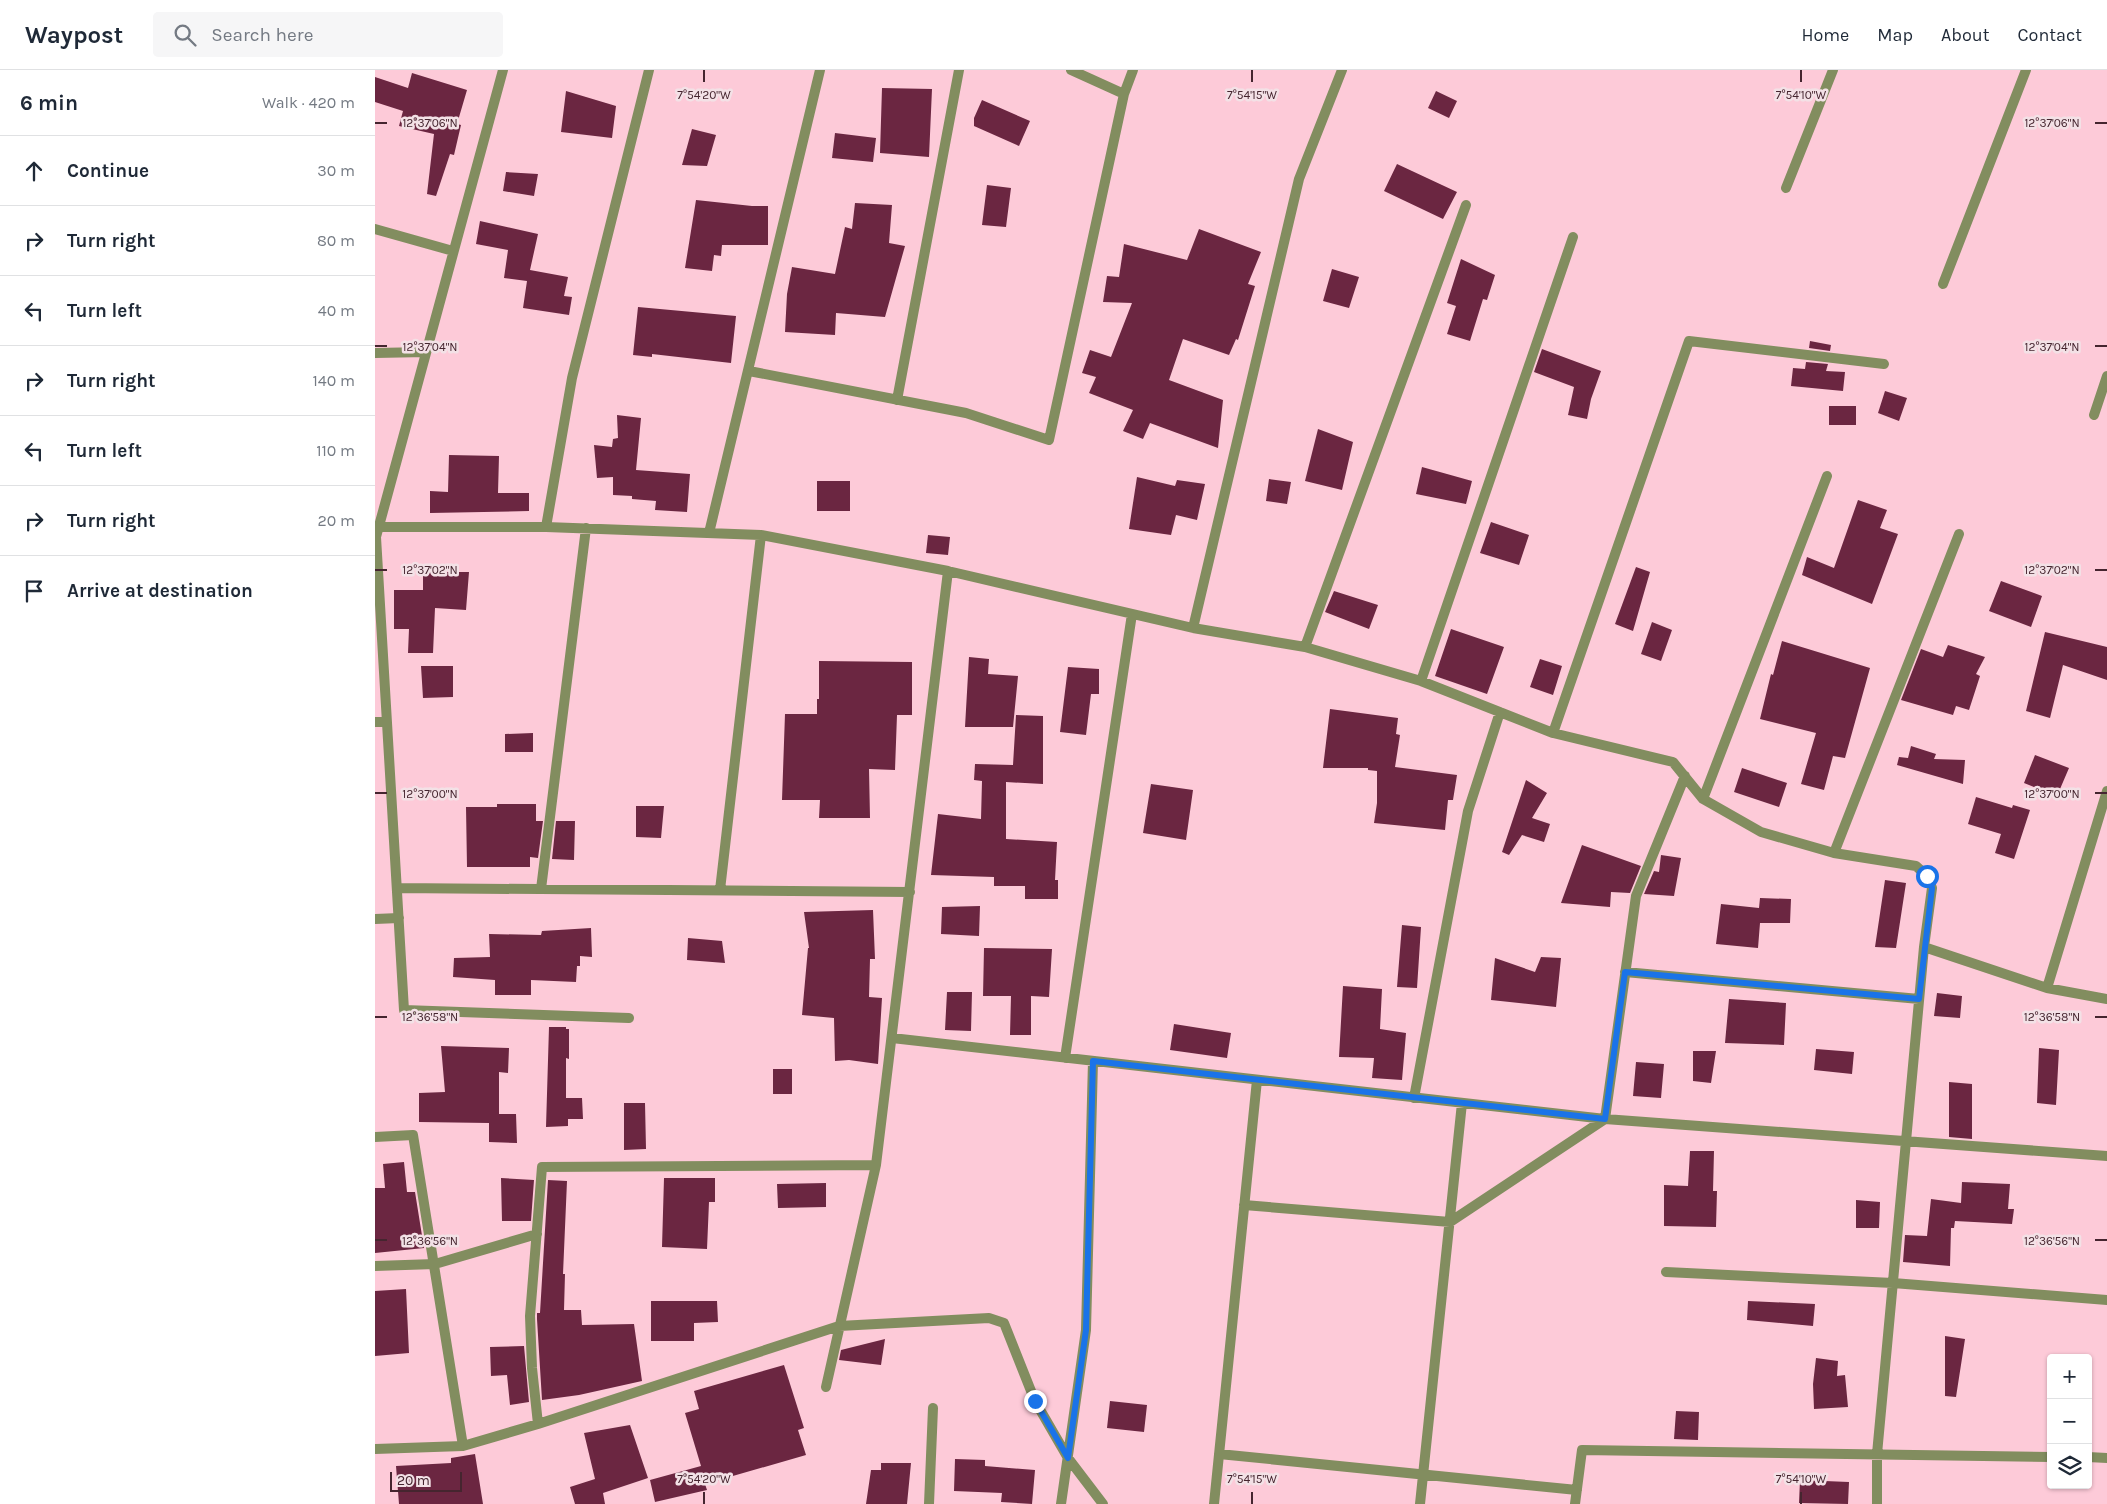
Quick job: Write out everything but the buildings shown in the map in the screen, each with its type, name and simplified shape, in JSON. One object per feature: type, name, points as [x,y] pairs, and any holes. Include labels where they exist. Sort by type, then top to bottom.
[{"type":"street","points":[[503,70],[377,534],[404,1010],[629,1018]]},
{"type":"street","points":[[546,527],[572,378],[649,70]]},
{"type":"street","points":[[709,533],[820,70]]},
{"type":"street","points":[[897,400],[959,70]]},
{"type":"street","points":[[1071,70],[1124,94]]},
{"type":"street","points":[[749,371],[966,413],[1049,440],[1124,94],[1133,70]]},
{"type":"street","points":[[1193,628],[1299,179],[1342,70]]},
{"type":"street","points":[[1786,188],[1833,70]]},
{"type":"street","points":[[1943,284],[2026,70]]},
{"type":"street","points":[[1305,648],[1466,205]]},
{"type":"street","points":[[375,229],[453,251]]},
{"type":"street","points":[[1421,681],[1573,237]]},
{"type":"street","points":[[1553,733],[1689,341],[1884,364]]},
{"type":"street","points":[[375,354],[426,352]]},
{"type":"street","points":[[2094,415],[2107,376]]},
{"type":"street","points":[[1703,799],[1827,476]]},
{"type":"street","points":[[377,534],[546,527],[761,535],[949,571],[1193,628],[1305,648],[1421,681],[1553,733],[1673,762],[1703,799],[1761,832],[1834,853],[1916,866],[1927,876],[1932,888],[1923,947],[1877,1454],[1877,1504]]},
{"type":"street","points":[[541,889],[586,528]]},
{"type":"street","points":[[1834,853],[1959,534]]},
{"type":"street","points":[[720,890],[761,535]]},
{"type":"street","points":[[826,1387],[876,1165],[949,571]]},
{"type":"street","points":[[1065,1058],[1132,614]]},
{"type":"street","points":[[1414,1098],[1468,811],[1500,712]]},
{"type":"street","points":[[375,722],[387,722]]},
{"type":"street","points":[[1244,1205],[1450,1222],[1605,1119],[1636,896],[1685,776]]},
{"type":"street","points":[[2047,988],[2104,813],[2107,791]]},
{"type":"street","points":[[397,888],[910,892]]},
{"type":"street","points":[[375,919],[399,918]]},
{"type":"street","points":[[1923,947],[2047,988],[2107,999]]},
{"type":"street","points":[[1625,972],[1919,999]]},
{"type":"street","points":[[892,1038],[1605,1119],[1906,1143],[2107,1156]]},
{"type":"street","points":[[1061,1504],[1086,1330],[1093,1061]]},
{"type":"street","points":[[1214,1504],[1257,1080]]},
{"type":"street","points":[[1420,1504],[1463,1103]]},
{"type":"street","points":[[375,1137],[413,1135],[463,1446]]},
{"type":"street","points":[[538,1424],[532,1368],[530,1316],[542,1167],[876,1165]]},
{"type":"street","points":[[375,1266],[435,1264],[537,1234]]},
{"type":"street","points":[[1665,1272],[1893,1283],[2107,1300]]},
{"type":"street","points":[[375,1449],[463,1446],[538,1424],[839,1326],[989,1318],[1004,1323],[1011,1336],[1035,1401],[1068,1458],[1103,1504]]},
{"type":"street","points":[[929,1504],[933,1408]]},
{"type":"street","points":[[1575,1504],[1582,1450],[2047,1457]]},
{"type":"street","points":[[1219,1454],[1577,1490]]},
{"type":"street","points":[[2092,1457],[2107,1458]]},
{"type":"route","points":[[1035,1401],[1068,1458],[1086,1330],[1093,1061],[1605,1119],[1625,972],[1919,999],[1923,947],[1932,888],[1927,876]]}]
